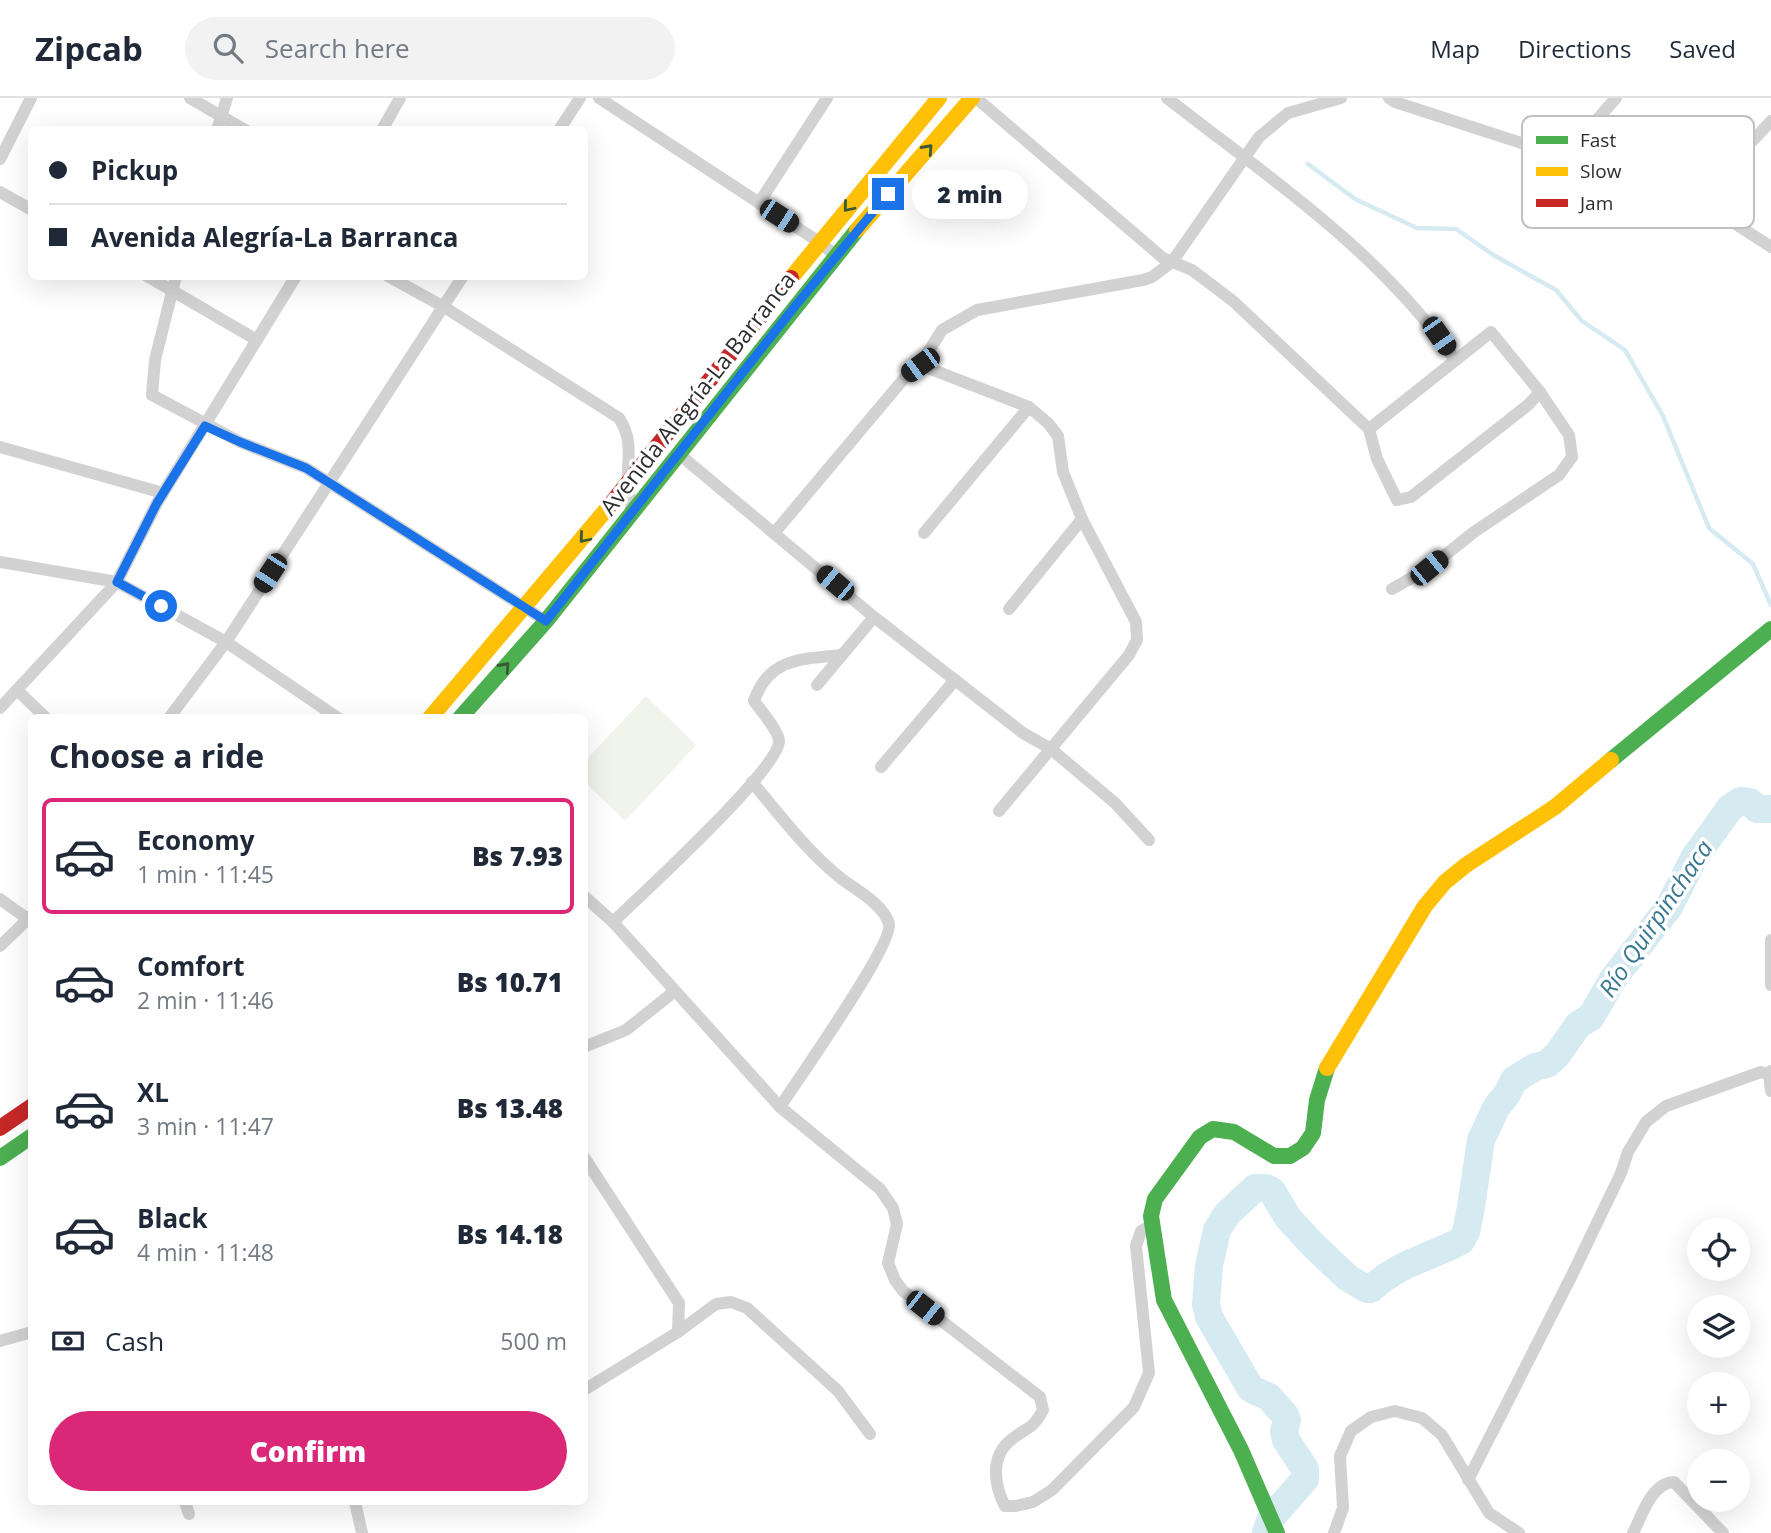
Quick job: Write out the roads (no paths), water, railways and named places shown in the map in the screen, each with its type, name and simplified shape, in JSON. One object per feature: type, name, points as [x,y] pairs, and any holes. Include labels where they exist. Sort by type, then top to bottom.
[{"type":"main road","name":"Avenida Alegría-La Barranca","points":[[433,714],[628,484],[819,242],[939,98]]},
{"type":"main road","name":"Avenida Alegría-La Barranca","points":[[464,714],[546,621],[836,256],[974,98]]},
{"type":"main road","points":[[1277,1533],[1241,1450],[1164,1300],[1151,1216],[1155,1199],[1200,1137],[1213,1129],[1234,1132],[1274,1156],[1290,1156],[1303,1148],[1313,1133],[1317,1100],[1327,1068],[1425,906],[1446,882],[1509,836],[1555,807],[1771,629]]},
{"type":"main road","points":[[0,1128],[28,1110]]},
{"type":"main road","points":[[0,1158],[28,1139]]},
{"type":"street","points":[[0,159],[31,98]]},
{"type":"street","points":[[190,98],[238,126]]},
{"type":"street","points":[[218,126],[227,98]]},
{"type":"street","points":[[384,126],[400,98]]},
{"type":"street","points":[[562,126],[580,98]]},
{"type":"street","points":[[599,98],[819,242],[836,256]]},
{"type":"street","points":[[759,203],[827,98]]},
{"type":"street","points":[[974,98],[1163,258],[1192,270],[1233,301],[1369,429],[1377,460],[1397,500],[1411,497],[1528,405],[1540,392]]},
{"type":"street","points":[[1167,98],[1322,219],[1381,270],[1439,336],[1455,360]]},
{"type":"street","points":[[775,532],[907,374],[920,365],[942,330],[977,310],[1143,280],[1172,262],[1259,137],[1288,113],[1307,103],[1341,98]]},
{"type":"street","points":[[1389,98],[1522,143]]},
{"type":"street","points":[[1600,116],[1616,98]]},
{"type":"street","points":[[1754,139],[1771,121]]},
{"type":"street","points":[[0,192],[28,209]]},
{"type":"street","points":[[1742,228],[1771,247]]},
{"type":"street","points":[[154,280],[257,340]]},
{"type":"street","points":[[175,280],[155,360],[152,395],[205,426],[306,468],[546,621]]},
{"type":"street","points":[[1,706],[117,582],[163,494],[294,280]]},
{"type":"street","points":[[395,280],[444,307],[619,418],[628,434],[628,484],[632,512]]},
{"type":"street","points":[[172,714],[226,642],[461,280]]},
{"type":"street","points":[[1369,429],[1491,332],[1540,392],[1569,435],[1572,457],[1559,475],[1474,532],[1429,568],[1392,589]]},
{"type":"street","points":[[920,365],[1029,407],[1048,423],[1058,436],[1063,472],[1082,519],[1136,622],[1137,640],[1129,655],[999,811]]},
{"type":"street","points":[[923,533],[1029,407]]},
{"type":"street","points":[[0,447],[163,494]]},
{"type":"street","points":[[679,454],[874,617],[1023,733],[1051,749],[1115,803],[1149,840]]},
{"type":"street","points":[[1009,609],[1082,519]]},
{"type":"street","points":[[0,562],[117,582],[226,642],[332,714]]},
{"type":"street","points":[[817,685],[874,617]]},
{"type":"street","points":[[612,922],[720,819],[773,758],[779,742],[778,735],[754,701],[766,678],[782,664],[798,659],[842,655]]},
{"type":"street","points":[[881,767],[955,680]]},
{"type":"street","points":[[17,690],[42,714]]},
{"type":"street","points":[[752,782],[807,848],[881,910],[889,923],[890,932],[876,961],[780,1107]]},
{"type":"street","points":[[0,899],[28,918]]},
{"type":"street","points":[[588,900],[612,922],[780,1107],[880,1189],[893,1208],[897,1224],[887,1263],[894,1280],[903,1291],[1040,1397],[1043,1410],[1035,1425],[1009,1440],[998,1456],[996,1488],[1005,1506],[1033,1502],[1052,1490],[1134,1407],[1149,1373],[1136,1246],[1141,1231],[1152,1225]]},
{"type":"street","points":[[0,946],[28,921]]},
{"type":"street","points":[[1771,940],[1771,985]]},
{"type":"street","points":[[588,1045],[626,1030],[675,991]]},
{"type":"street","points":[[1468,1480],[1567,1285],[1621,1173],[1628,1152],[1646,1122],[1666,1106],[1761,1072],[1770,1073],[1771,1091]]},
{"type":"street","points":[[588,1163],[679,1303],[678,1332]]},
{"type":"street","points":[[588,1388],[678,1332],[716,1304],[731,1302],[747,1308],[838,1391],[870,1434]]},
{"type":"street","points":[[0,1341],[28,1333]]},
{"type":"street","points":[[1334,1533],[1343,1508],[1340,1456],[1351,1431],[1371,1417],[1395,1411],[1422,1418],[1443,1435],[1489,1513],[1519,1533]]},
{"type":"street","points":[[1633,1533],[1655,1491],[1665,1482],[1674,1482],[1723,1533]]},
{"type":"street","points":[[356,1505],[362,1533]]},
{"type":"waterway","points":[[1308,164],[1355,199],[1417,228],[1456,229],[1495,256],[1556,290],[1582,321],[1625,350],[1663,416],[1709,528],[1753,564],[1771,605]]},
{"type":"waterway","name":"Río Quirpinchaca","points":[[1266,1533],[1271,1518],[1305,1479],[1305,1469],[1286,1440],[1285,1415],[1269,1397],[1251,1389],[1209,1317],[1206,1304],[1209,1266],[1217,1230],[1227,1214],[1255,1188],[1272,1191],[1288,1218],[1315,1247],[1348,1278],[1367,1289],[1403,1267],[1461,1241],[1466,1232],[1471,1207],[1481,1140],[1496,1108],[1514,1080],[1535,1067],[1547,1064],[1557,1055],[1578,1025],[1591,1017],[1613,979],[1669,907],[1694,858],[1730,808],[1740,801],[1750,802],[1757,809],[1771,809]]}]
